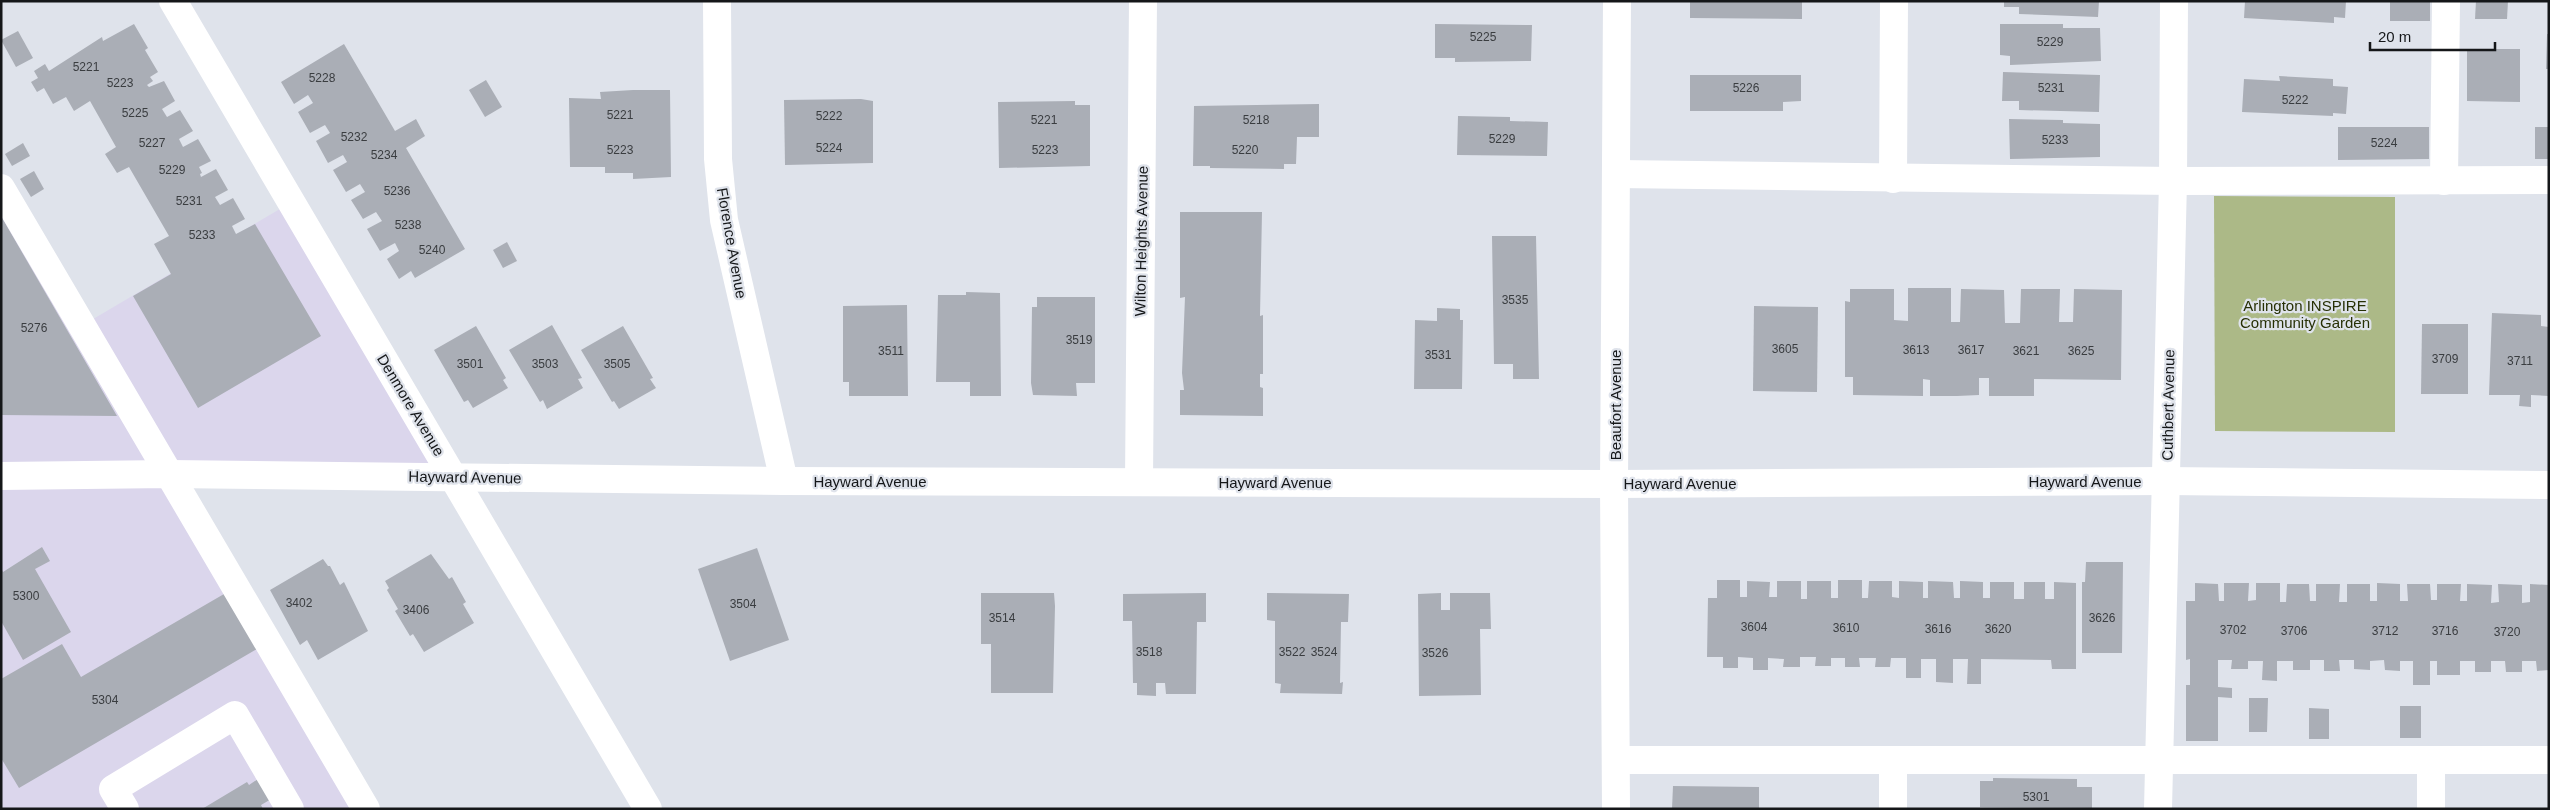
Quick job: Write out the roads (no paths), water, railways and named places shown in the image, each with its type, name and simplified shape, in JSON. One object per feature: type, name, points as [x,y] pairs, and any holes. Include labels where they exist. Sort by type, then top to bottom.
[{"type":"street","name":"Denmore Avenue","points":[[173,1],[648,809]]},
{"type":"street","name":"Florence Avenue","points":[[718,1],[718,159],[724,220],[784,481]]},
{"type":"street","name":"Wilton Heights Avenue","points":[[1139,482],[1143,1]]},
{"type":"street","name":"Beaufort Avenue","points":[[1616,809],[1614,484],[1617,1]]},
{"type":"street","points":[[1892,179],[1894,1]]},
{"type":"street","name":"Cuthbert Avenue","points":[[2158,809],[2173,181],[2174,1]]},
{"type":"street","points":[[2444,181],[2446,1]]},
{"type":"street","points":[[1616,174],[1892,179],[2173,181],[2549,180]]},
{"type":"street","points":[[1,188],[366,809]]},
{"type":"street","name":"Hayward Avenue","points":[[1,476],[169,474],[784,481],[1614,484],[2166,481],[2549,486]]},
{"type":"street","points":[[125,809],[113,789],[236,716],[290,809]]},
{"type":"street","points":[[1616,760],[2549,760]]},
{"type":"street","points":[[1893,760],[1893,809]]},
{"type":"street","points":[[2430,809],[2431,760]]},
{"type":"park label","name":"Arlington INSPIRE Community Garden","points":[[2305,314]]}]
